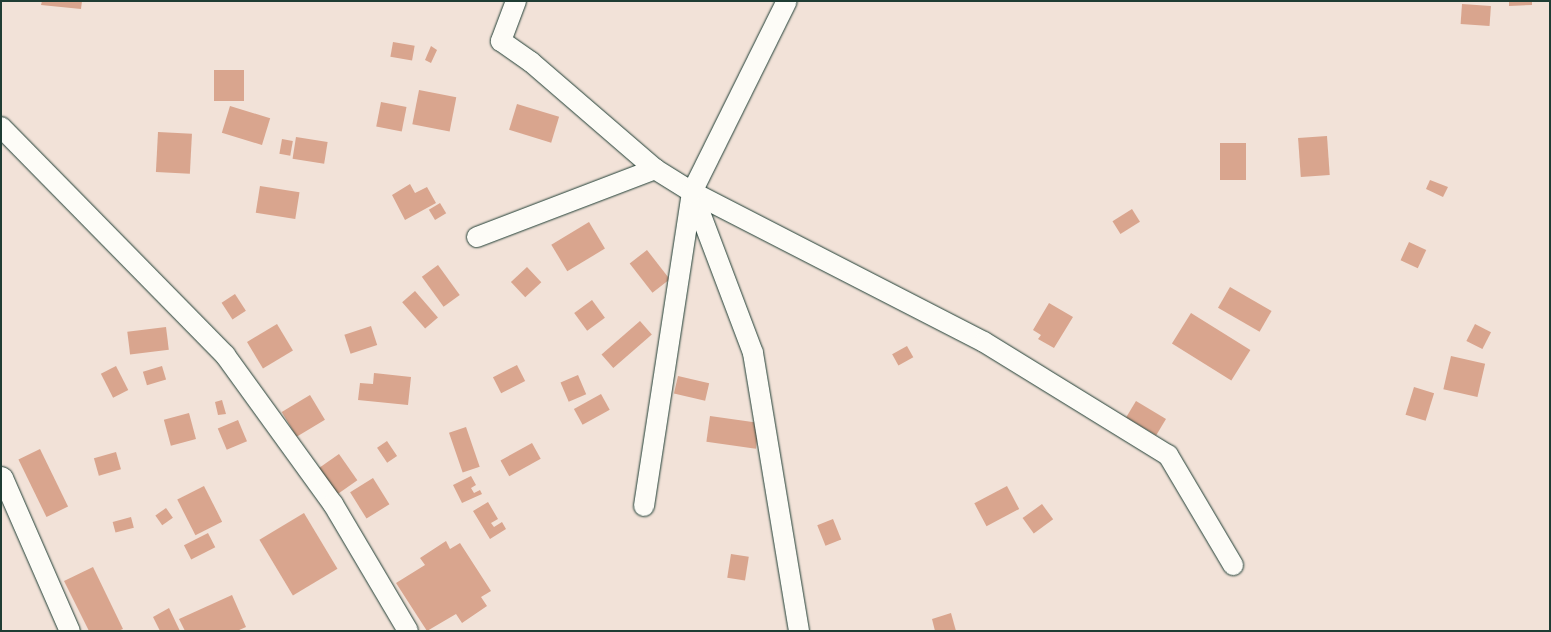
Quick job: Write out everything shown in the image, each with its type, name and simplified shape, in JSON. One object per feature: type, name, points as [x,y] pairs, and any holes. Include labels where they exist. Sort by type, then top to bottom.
[{"type":"street","points":[[516,1],[501,41],[531,62],[655,169],[692,192],[984,342],[1168,455],[1233,565]]},
{"type":"street","points":[[644,506],[692,192],[788,1]]},
{"type":"street","points":[[1,127],[225,355],[333,504],[408,631]]},
{"type":"street","points":[[477,237],[655,169]]},
{"type":"street","points":[[692,192],[753,354],[799,631]]},
{"type":"street","points":[[1,477],[4,478],[70,631]]},
{"type":"building","points":[[42,1],[82,1],[81,9],[41,5]]},
{"type":"building","points":[[1509,1],[1532,1],[1532,5],[1509,6]]},
{"type":"building","points":[[1462,4],[1491,6],[1490,26],[1461,24]]},
{"type":"building","points":[[393,42],[415,46],[412,61],[390,57]]},
{"type":"building","points":[[431,46],[437,50],[431,63],[425,60]]},
{"type":"building","points":[[214,70],[244,70],[244,101],[214,101]]},
{"type":"building","points":[[419,90],[456,97],[450,132],[412,124]]},
{"type":"building","points":[[381,102],[407,107],[402,132],[376,127]]},
{"type":"building","points":[[517,104],[559,117],[551,143],[509,130]]},
{"type":"building","points":[[230,106],[270,118],[262,145],[222,133]]},
{"type":"building","points":[[158,132],[192,134],[190,174],[156,172]]},
{"type":"building","points":[[1327,136],[1330,175],[1301,177],[1298,138]]},
{"type":"building","points":[[296,137],[328,142],[324,164],[293,159]]},
{"type":"building","points":[[282,139],[293,141],[290,156],[279,154]]},
{"type":"building","points":[[1220,143],[1246,143],[1246,180],[1220,180]]},
{"type":"building","points":[[1430,180],[1448,187],[1443,197],[1426,189]]},
{"type":"building","points":[[410,184],[415,193],[427,187],[436,203],[405,220],[392,195]]},
{"type":"building","points":[[260,186],[300,192],[295,219],[256,213]]},
{"type":"building","points":[[440,203],[446,213],[435,220],[429,210]]},
{"type":"building","points":[[1132,209],[1140,222],[1120,234],[1112,221]]},
{"type":"building","points":[[589,222],[605,249],[567,271],[551,245]]},
{"type":"building","points":[[1409,242],[1426,250],[1418,268],[1401,260]]},
{"type":"building","points":[[647,250],[670,279],[652,293],[630,264]]},
{"type":"building","points":[[438,265],[460,295],[444,307],[422,277]]},
{"type":"building","points":[[527,267],[541,282],[525,297],[511,282]]},
{"type":"building","points":[[1230,287],[1272,311],[1260,332],[1218,308]]},
{"type":"building","points":[[415,291],[438,317],[425,329],[402,302]]},
{"type":"building","points":[[235,294],[246,311],[232,319],[222,303]]},
{"type":"building","points":[[592,300],[605,318],[587,331],[574,313]]},
{"type":"building","points":[[1049,303],[1073,317],[1054,348],[1038,339],[1041,335],[1033,330]]},
{"type":"building","points":[[1191,313],[1250,350],[1231,381],[1172,344]]},
{"type":"building","points":[[640,321],[652,335],[613,368],[602,354]]},
{"type":"building","points":[[277,324],[293,351],[263,369],[247,342]]},
{"type":"building","points":[[1475,324],[1491,332],[1482,349],[1466,341]]},
{"type":"building","points":[[371,326],[377,345],[351,354],[344,335]]},
{"type":"building","points":[[166,327],[169,350],[130,355],[127,332]]},
{"type":"building","points":[[907,346],[913,357],[898,366],[892,354]]},
{"type":"building","points":[[1451,356],[1485,364],[1477,397],[1443,389]]},
{"type":"building","points":[[517,365],[525,381],[501,393],[493,377]]},
{"type":"building","points":[[116,366],[128,390],[113,398],[101,374]]},
{"type":"building","points":[[162,366],[166,379],[147,385],[143,372]]},
{"type":"building","points":[[374,373],[411,377],[408,405],[358,400],[360,383],[373,384]]},
{"type":"building","points":[[578,375],[586,394],[569,402],[561,382]]},
{"type":"building","points":[[678,376],[709,383],[705,401],[674,394]]},
{"type":"building","points":[[1414,387],[1434,393],[1426,421],[1406,415]]},
{"type":"building","points":[[601,394],[610,410],[583,425],[574,409]]},
{"type":"building","points":[[310,395],[325,420],[297,437],[282,412]]},
{"type":"building","points":[[222,400],[226,414],[218,415],[215,402]]},
{"type":"building","points":[[1136,401],[1166,419],[1156,435],[1126,417]]},
{"type":"building","points":[[189,413],[196,439],[171,446],[164,420]]},
{"type":"building","points":[[710,416],[760,423],[756,449],[706,442]]},
{"type":"building","points":[[238,420],[247,441],[227,450],[218,429]]},
{"type":"building","points":[[466,427],[480,467],[463,473],[449,433]]},
{"type":"building","points":[[387,441],[397,456],[387,463],[377,448]]},
{"type":"building","points":[[532,443],[541,459],[509,476],[501,460]]},
{"type":"building","points":[[40,449],[68,507],[46,517],[18,460]]},
{"type":"building","points":[[116,452],[121,469],[99,476],[94,458]]},
{"type":"building","points":[[339,454],[357,480],[335,496],[317,469]]},
{"type":"building","points":[[471,476],[476,485],[471,488],[474,493],[480,490],[482,494],[462,503],[453,485]]},
{"type":"building","points":[[373,478],[389,504],[367,519],[350,492]]},
{"type":"building","points":[[204,486],[222,522],[195,535],[177,500]]},
{"type":"building","points":[[1007,486],[1019,509],[987,526],[974,503]]},
{"type":"building","points":[[488,502],[498,519],[491,523],[494,527],[502,522],[506,529],[490,539],[473,511]]},
{"type":"building","points":[[1042,504],[1053,519],[1034,533],[1023,518]]},
{"type":"building","points":[[166,508],[173,518],[162,525],[155,515]]},
{"type":"building","points":[[304,513],[337,569],[293,595],[259,540]]},
{"type":"building","points":[[131,517],[134,528],[115,533],[113,522]]},
{"type":"building","points":[[833,519],[841,539],[825,546],[817,525]]},
{"type":"building","points":[[208,533],[215,547],[191,560],[184,545]]},
{"type":"building","points":[[446,541],[450,549],[460,543],[491,591],[481,597],[487,606],[462,623],[456,614],[427,631],[396,583],[425,565],[420,558]]},
{"type":"building","points":[[731,554],[749,557],[745,581],[727,578]]},
{"type":"building","points":[[93,567],[123,629],[118,631],[89,631],[64,581]]},
{"type":"building","points":[[232,595],[246,627],[237,631],[185,631],[179,619]]},
{"type":"building","points":[[169,608],[180,631],[160,631],[153,617]]},
{"type":"building","points":[[951,613],[956,631],[935,631],[932,619]]}]
